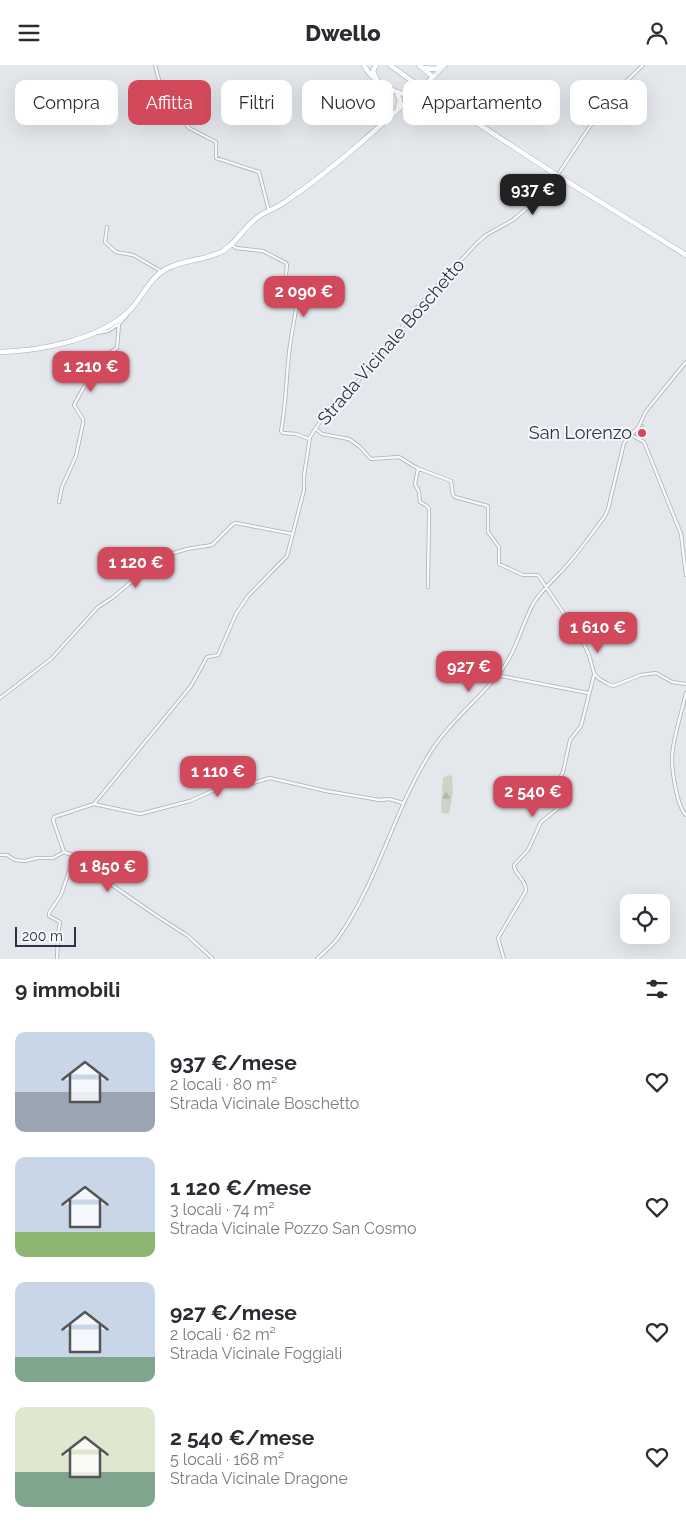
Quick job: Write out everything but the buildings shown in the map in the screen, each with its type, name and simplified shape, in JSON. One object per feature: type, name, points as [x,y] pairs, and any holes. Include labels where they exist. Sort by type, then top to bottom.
[{"type":"main road","points":[[364,65],[369,73],[403,98]]},
{"type":"main road","points":[[376,65],[373,71],[377,79]]},
{"type":"main road","points":[[390,65],[552,172],[686,255]]},
{"type":"main road","points":[[424,68],[435,69],[444,65]]},
{"type":"main road","points":[[424,68],[432,77],[429,80]]},
{"type":"main road","points":[[396,111],[399,104],[399,94]]},
{"type":"main road","points":[[0,352],[42,348],[96,332],[114,323],[129,311],[152,281],[165,270],[181,263],[205,259],[225,250],[245,227],[258,217],[285,203],[338,162],[403,105]]},
{"type":"street","points":[[155,65],[162,91],[190,128],[216,142],[216,159],[259,172],[269,211]]},
{"type":"street","points":[[432,77],[444,65]]},
{"type":"street","name":"Strada Vicinale Boschetto","points":[[94,804],[191,686],[206,657],[218,655],[236,614],[248,596],[287,556],[304,490],[309,439],[330,407],[354,386],[399,332],[409,316],[482,238],[512,220],[551,185],[608,99],[642,65]]},
{"type":"street","points":[[107,227],[105,242],[116,252],[133,255],[159,271]]},
{"type":"street","points":[[231,244],[236,248],[263,251],[286,263],[285,283],[296,283],[298,286],[297,309],[289,354],[285,412],[281,431],[309,439]]},
{"type":"street","points":[[96,332],[108,331],[119,324],[129,311]]},
{"type":"street","points":[[59,502],[62,487],[76,455],[83,423],[81,415],[74,405],[109,353],[117,348],[119,324]]},
{"type":"street","points":[[317,959],[337,939],[370,885],[378,860],[403,803],[428,756],[460,715],[498,674],[514,651],[533,605],[569,564],[604,516],[608,509],[623,446],[639,426],[646,411],[686,362]]},
{"type":"street","points":[[316,429],[322,433],[349,439],[359,446],[368,457],[373,459],[399,457],[418,469],[451,481],[455,497],[488,506],[488,532],[499,547],[499,564],[523,575],[538,575],[583,642],[594,674],[611,686],[647,673],[656,673],[672,682],[686,684]]},
{"type":"street","points":[[630,435],[644,442],[671,508],[681,535],[686,575]]},
{"type":"street","points":[[418,469],[415,484],[419,492],[420,502],[429,509],[428,587]]},
{"type":"street","points":[[0,698],[51,659],[98,607],[112,598],[162,557],[187,549],[212,545],[236,523],[293,534]]},
{"type":"street","points":[[498,674],[588,693]]},
{"type":"street","points":[[504,959],[498,938],[526,891],[526,884],[514,870],[514,865],[528,850],[541,822],[561,806],[562,800],[558,782],[563,772],[570,740],[581,726],[594,674]]},
{"type":"street","points":[[686,693],[672,759],[678,796],[683,812],[686,815]]},
{"type":"street","points":[[64,852],[53,820],[54,817],[94,804],[140,814],[190,801],[226,785],[246,785],[270,778],[326,791],[380,800],[389,799],[403,803]]},
{"type":"street","points":[[0,855],[7,855],[15,860],[25,861],[37,858],[53,858],[64,852],[75,854],[100,870],[112,885],[188,936],[213,959]]},
{"type":"street","points":[[57,959],[60,922],[49,916],[49,913],[61,895],[75,854]]},
{"type":"green space","points":[[640,424],[644,424],[645,439],[633,435]]},
{"type":"green space","points":[[448,775],[452,776],[453,792],[449,814],[442,813],[441,810],[443,778]]},
{"type":"place","name":"San Lorenzo","points":[[642,433]]}]
